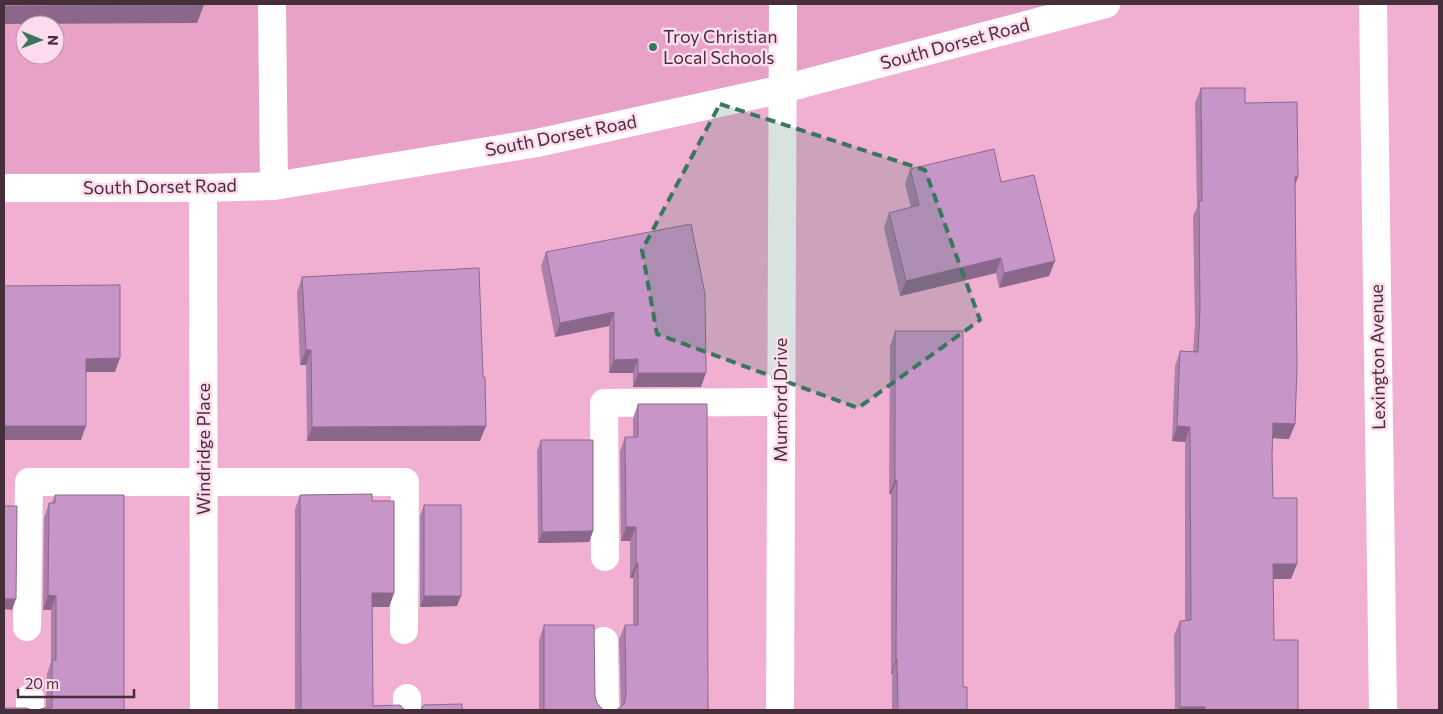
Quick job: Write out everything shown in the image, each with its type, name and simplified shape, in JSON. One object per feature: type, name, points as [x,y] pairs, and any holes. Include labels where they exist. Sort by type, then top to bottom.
[{"type":"street","points":[[272,4],[274,186]]},
{"type":"street","name":"Mumford Drive","points":[[780,710],[783,4]]},
{"type":"street","name":"South Dorset Road","points":[[4,188],[274,186],[537,144],[783,89],[1106,4]]},
{"type":"street","name":"Lexington Avenue","points":[[1373,4],[1383,710]]},
{"type":"street","name":"Windridge Place","points":[[203,188],[204,710]]},
{"type":"street","points":[[605,557],[604,403],[781,402]]},
{"type":"street","points":[[27,627],[29,482],[405,482],[404,630]]},
{"type":"street","points":[[604,641],[605,710]]},
{"type":"highlighted area","points":[[720,104],[925,170],[980,320],[858,408],[657,334],[642,250]]},
{"type":"shaded area","points":[[4,4],[1106,4],[783,89],[274,186],[4,188]]},
{"type":"building","points":[[4,4],[204,4],[204,5],[4,6]]},
{"type":"building","points":[[1201,88],[1245,88],[1245,103],[1297,102],[1298,177],[1295,177],[1297,368],[1295,424],[1273,423],[1272,455],[1273,498],[1297,498],[1297,564],[1273,564],[1274,640],[1298,640],[1298,710],[1205,710],[1205,707],[1180,707],[1180,621],[1191,620],[1190,427],[1177,426],[1180,351],[1198,352],[1200,309],[1199,201],[1202,201]]},
{"type":"building","points":[[994,149],[1001,182],[1034,175],[1055,261],[1004,273],[1001,258],[906,281],[889,213],[919,205],[910,169]]},
{"type":"building","points":[[691,224],[705,294],[706,373],[638,373],[638,359],[614,360],[614,312],[560,323],[546,252]]},
{"type":"building","points":[[479,268],[486,426],[312,427],[311,350],[306,350],[302,277]]},
{"type":"building","points":[[120,285],[120,358],[86,359],[86,426],[4,426],[4,286]]},
{"type":"building","points":[[895,331],[963,331],[963,687],[967,687],[967,710],[898,710],[896,659],[897,480],[895,480]]},
{"type":"building","points":[[638,404],[707,404],[708,710],[614,710],[624,704],[626,695],[625,625],[638,625],[636,527],[626,527],[625,437],[638,437]]},
{"type":"building","points":[[541,440],[593,440],[593,531],[542,532]]},
{"type":"building","points":[[372,494],[372,501],[394,501],[394,593],[372,593],[373,706],[400,705],[405,710],[301,710],[300,495]]},
{"type":"building","points":[[55,495],[124,495],[124,710],[38,710],[52,708],[52,660],[56,660],[56,596],[48,595],[49,503],[55,503]]},
{"type":"building","points":[[424,505],[461,505],[461,596],[424,596]]},
{"type":"building","points":[[4,506],[17,506],[16,599],[4,599]]},
{"type":"building","points":[[544,625],[594,625],[595,696],[597,703],[602,709],[607,710],[544,710]]},
{"type":"building","points":[[462,704],[462,710],[420,710],[424,705]]},
{"type":"building","points":[[4,708],[26,708],[32,710],[4,710]]},
{"type":"place","name":"Troy Christian Local Schools","points":[[653,47]]}]
